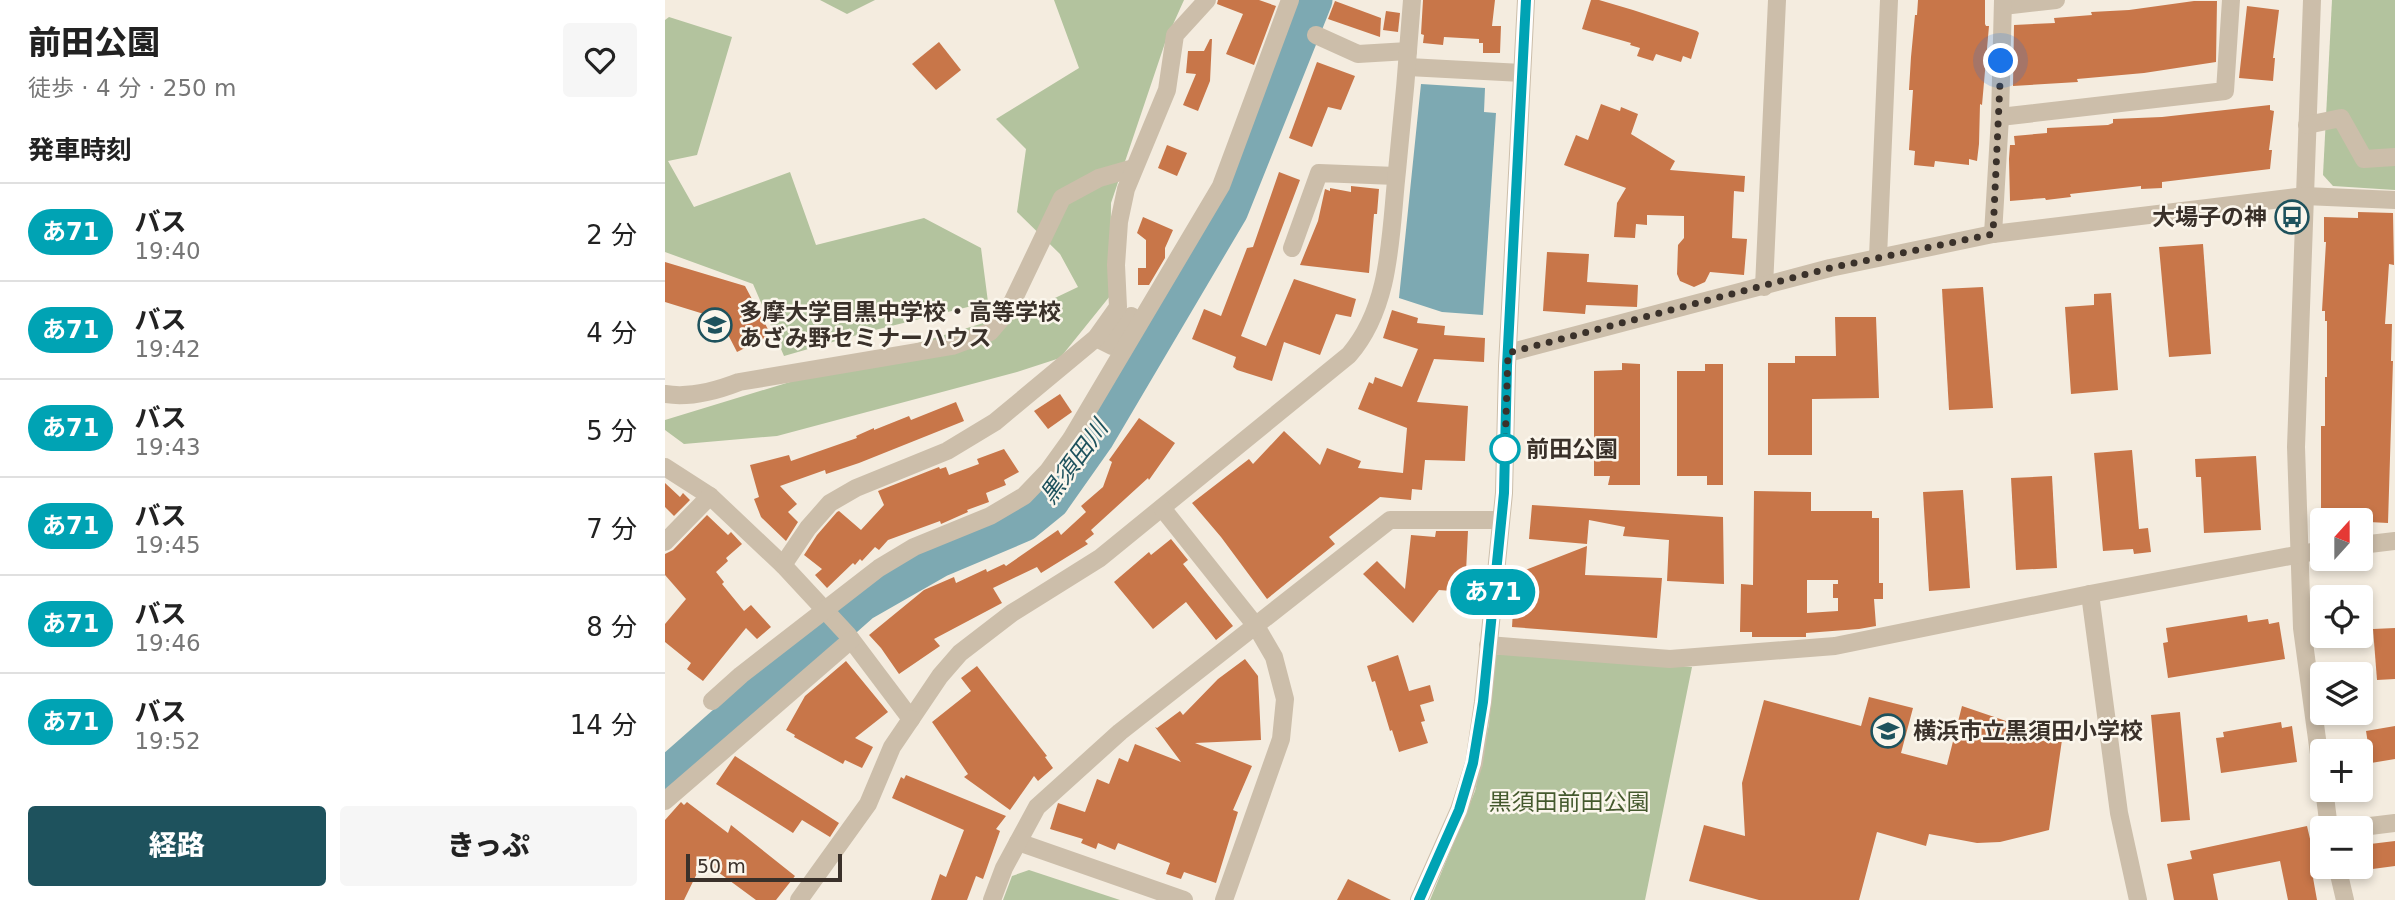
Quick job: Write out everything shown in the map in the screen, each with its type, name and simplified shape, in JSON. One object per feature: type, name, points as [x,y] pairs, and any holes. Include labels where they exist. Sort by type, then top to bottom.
[{"type":"street","points":[[783,565],[808,528],[830,503],[856,488],[947,451],[995,422],[1096,338],[1118,307],[1116,265],[1119,222],[1126,189],[1167,90],[1175,35],[1207,0]]},
{"type":"street","points":[[712,701],[741,675],[879,568],[902,554],[990,516],[1024,496],[1048,471],[1072,439],[1221,186],[1290,0]]},
{"type":"street","points":[[799,900],[868,804],[892,747],[940,676],[960,653],[1012,613],[1100,558],[1349,355],[1363,340],[1386,275],[1412,0]]},
{"type":"street","points":[[1419,900],[1459,810],[1473,763],[1488,645],[1504,493],[1508,353],[1526,0]]},
{"type":"street","points":[[1764,287],[1777,0]]},
{"type":"street","points":[[1878,257],[1889,0]]},
{"type":"street","points":[[1993,234],[2003,3],[2056,0]]},
{"type":"street","points":[[2000,117],[2225,90],[2231,0]]},
{"type":"street","points":[[2312,0],[2296,447],[2302,628],[2317,739]]},
{"type":"street","points":[[1316,35],[1358,54],[1522,73]]},
{"type":"street","points":[[2307,125],[2340,118],[2364,159],[2395,157]]},
{"type":"street","points":[[665,394],[679,396],[739,382],[952,346],[990,332],[1007,311],[1062,198],[1099,178],[1134,168]]},
{"type":"street","points":[[1291,248],[1319,173],[1397,176]]},
{"type":"street","points":[[1508,353],[1830,268],[1993,234],[2305,196],[2395,200]]},
{"type":"street","points":[[1096,338],[1112,346],[1131,316],[1141,322]]},
{"type":"street","points":[[665,467],[710,496],[783,565],[849,637],[911,719]]},
{"type":"street","points":[[665,542],[710,496]]},
{"type":"street","points":[[1162,508],[1256,626],[1274,657],[1285,699],[1280,739],[1224,900]]},
{"type":"street","points":[[992,900],[1004,867],[1037,807],[1120,732],[1390,520],[1500,520]]},
{"type":"street","points":[[2373,544],[2395,541]]},
{"type":"street","points":[[1488,645],[1670,659],[1835,646],[2310,551]]},
{"type":"street","points":[[2089,594],[2119,813],[2138,900]]},
{"type":"street","points":[[665,801],[849,637]]},
{"type":"street","points":[[2373,826],[2395,823]]},
{"type":"street","points":[[1018,842],[1184,900]]},
{"type":"street","points":[[2340,879],[2345,900]]},
{"type":"green space","points":[[820,0],[875,0],[847,14]]},
{"type":"green space","points":[[1054,0],[1184,0],[1166,40],[1111,203],[1110,296],[1060,358],[777,436],[684,444],[665,430],[665,420],[1036,307],[1078,287],[1060,254],[1017,212],[1026,149],[996,119],[1079,68]]},
{"type":"green space","points":[[2332,0],[2395,0],[2395,190],[2333,186],[2323,175]]},
{"type":"green space","points":[[669,17],[732,37],[697,155],[668,161],[694,207],[790,172],[816,245],[924,218],[981,248],[988,302],[784,356],[753,284],[665,252],[665,20]]},
{"type":"green space","name":"黒須田前田公園","points":[[1494,654],[1692,667],[1645,900],[1430,900],[1475,791],[1489,724]]},
{"type":"green space","points":[[1029,870],[1120,900],[1003,900],[1012,876]]},
{"type":"water","points":[[1421,84],[1485,88],[1484,112],[1496,113],[1483,315],[1442,312],[1399,298]]},
{"type":"building","points":[[1218,0],[1259,0],[1276,6],[1254,65],[1226,54],[1243,14],[1217,4]]},
{"type":"building","points":[[1423,0],[1495,0],[1492,26],[1501,26],[1500,53],[1483,53],[1483,43],[1479,43],[1479,39],[1444,37],[1443,45],[1423,43]]},
{"type":"building","points":[[1591,0],[1599,0],[1697,31],[1699,33],[1691,59],[1683,56],[1681,62],[1656,54],[1653,61],[1637,56],[1640,48],[1630,45],[1631,43],[1582,29]]},
{"type":"building","points":[[1918,0],[1985,0],[1985,24],[1989,26],[1982,105],[1980,104],[1979,144],[1977,161],[1969,159],[1969,165],[1935,161],[1934,167],[1914,165],[1915,151],[1909,150],[1913,90],[1909,90]]},
{"type":"building","points":[[1335,1],[1381,18],[1380,37],[1328,19]]},
{"type":"building","points":[[2217,1],[2216,62],[2144,73],[2077,79],[2078,82],[2013,86],[2014,25],[2055,23],[2054,18],[2092,15],[2091,12]]},
{"type":"building","points":[[2247,6],[2279,10],[2273,81],[2239,78]]},
{"type":"building","points":[[1386,11],[1400,13],[1398,32],[1383,30]]},
{"type":"building","points":[[1210,39],[1210,81],[1198,111],[1183,105],[1196,74],[1186,73],[1188,51],[1204,51]]},
{"type":"building","points":[[939,42],[961,70],[936,90],[912,64]]},
{"type":"building","points":[[1317,62],[1355,76],[1341,110],[1328,107],[1312,147],[1289,138]]},
{"type":"building","points":[[1601,104],[1620,111],[1621,107],[1638,114],[1631,134],[1675,161],[1670,170],[1745,176],[1744,192],[1734,191],[1732,238],[1747,239],[1744,275],[1710,272],[1705,282],[1694,287],[1680,281],[1677,274],[1678,245],[1684,238],[1684,216],[1647,215],[1647,225],[1636,224],[1635,238],[1614,237],[1617,203],[1626,188],[1564,165],[1576,135],[1588,140]]},
{"type":"building","points":[[2270,105],[2270,110],[2274,111],[2269,150],[2272,150],[2270,169],[2162,182],[2162,188],[2141,189],[2141,186],[2070,194],[2071,197],[2046,200],[2010,201],[2009,159],[2010,145],[2015,145],[2014,136],[2047,133],[2047,128],[2108,125],[2113,123],[2113,119],[2162,117]]},
{"type":"building","points":[[1167,145],[1187,153],[1177,176],[1158,168]]},
{"type":"building","points":[[1279,172],[1300,180],[1241,336],[1266,346],[1294,279],[1356,299],[1351,317],[1336,314],[1320,355],[1284,342],[1272,381],[1237,370],[1233,367],[1236,357],[1192,339],[1204,309],[1221,316],[1247,248],[1253,247]]},
{"type":"building","points":[[1351,186],[1379,189],[1369,273],[1300,265],[1318,221],[1325,189],[1351,192]]},
{"type":"building","points":[[2358,212],[2393,213],[2394,265],[2389,264],[2385,324],[2392,324],[2393,361],[2388,523],[2373,522],[2373,508],[2321,508],[2321,426],[2325,426],[2327,377],[2327,321],[2325,311],[2322,311],[2326,242],[2324,217],[2358,218]]},
{"type":"building","points":[[1143,217],[1173,230],[1165,248],[1165,258],[1149,285],[1138,285],[1138,268],[1146,268],[1146,240],[1137,233]]},
{"type":"building","points":[[2203,244],[2211,354],[2169,357],[2159,247]]},
{"type":"building","points":[[1547,252],[1589,254],[1587,282],[1638,285],[1637,307],[1586,305],[1585,314],[1543,311]]},
{"type":"building","points":[[665,262],[745,286],[771,335],[737,352],[720,319],[665,302]]},
{"type":"building","points":[[1983,287],[1993,408],[1949,410],[1942,289]]},
{"type":"building","points":[[2111,293],[2118,390],[2071,394],[2065,307],[2094,305],[2094,294]]},
{"type":"building","points":[[1392,310],[1418,318],[1417,323],[1445,326],[1444,335],[1485,338],[1484,362],[1434,359],[1417,402],[1468,406],[1465,461],[1425,460],[1422,490],[1412,489],[1411,500],[1380,497],[1329,537],[1335,544],[1267,599],[1192,503],[1249,459],[1253,464],[1284,431],[1320,465],[1327,448],[1361,461],[1358,468],[1403,473],[1407,428],[1358,409],[1369,382],[1373,384],[1375,377],[1402,387],[1418,349],[1383,338]]},
{"type":"building","points":[[1835,317],[1876,317],[1879,398],[1812,399],[1812,455],[1768,455],[1768,363],[1795,363],[1795,356],[1836,356]]},
{"type":"building","points":[[1622,363],[1640,364],[1640,485],[1608,485],[1610,476],[1594,476],[1594,371],[1622,370]]},
{"type":"building","points":[[1705,364],[1723,364],[1723,485],[1707,485],[1707,476],[1677,476],[1677,371],[1705,371]]},
{"type":"building","points":[[1060,394],[1072,412],[1048,429],[1034,411]]},
{"type":"building","points":[[956,402],[964,421],[859,463],[826,474],[825,470],[780,486],[797,504],[788,512],[798,522],[786,541],[761,517],[754,499],[759,497],[750,465],[789,455],[791,461],[857,438],[856,436],[874,428],[909,416],[911,420]]},
{"type":"building","points":[[1139,418],[1175,443],[1149,480],[1148,478],[1091,530],[1094,534],[1085,541],[1088,544],[1041,573],[1037,567],[993,588],[1002,603],[934,639],[940,646],[899,674],[869,635],[924,590],[954,577],[956,583],[986,569],[987,572],[1004,564],[1006,566],[1058,530],[1061,535],[1086,512],[1081,506],[1103,487],[1112,462],[1109,460]]},
{"type":"building","points":[[1004,449],[1019,472],[1004,480],[1006,485],[986,493],[989,502],[941,524],[940,521],[888,540],[879,550],[875,547],[862,561],[860,559],[855,565],[853,563],[827,588],[815,575],[822,569],[804,555],[837,512],[861,530],[884,505],[878,491],[939,467],[946,467],[949,475],[979,464],[977,459]]},
{"type":"building","points":[[2132,450],[2139,529],[2148,528],[2151,552],[2134,554],[2133,549],[2103,551],[2094,453]]},
{"type":"building","points":[[2256,456],[2261,530],[2204,533],[2201,477],[2196,477],[2195,459]]},
{"type":"building","points":[[2052,476],[2057,568],[2016,570],[2011,478]]},
{"type":"building","points":[[665,483],[680,497],[683,493],[690,500],[674,516],[665,507]]},
{"type":"building","points":[[1963,490],[1970,588],[1929,591],[1923,492]]},
{"type":"building","points":[[1754,491],[1811,492],[1811,511],[1872,511],[1872,518],[1879,518],[1879,583],[1883,583],[1883,599],[1874,599],[1876,626],[1806,633],[1806,637],[1752,637],[1752,632],[1740,632],[1741,584],[1753,585]],"holes":[[[1807,580],[1838,580],[1838,584],[1833,584],[1833,598],[1838,598],[1838,611],[1807,613]]]},
{"type":"building","points":[[1532,505],[1723,517],[1724,584],[1667,581],[1669,540],[1623,536],[1625,527],[1589,520],[1587,544],[1529,539]]},
{"type":"building","points":[[707,515],[728,535],[731,532],[742,544],[726,558],[728,561],[716,572],[724,582],[722,584],[744,611],[751,605],[771,627],[757,639],[746,628],[703,681],[687,669],[691,663],[665,642],[665,624],[686,599],[665,575],[665,554],[673,550]]},
{"type":"building","points":[[1436,531],[1468,531],[1465,592],[1439,590],[1413,623],[1363,574],[1377,561],[1405,589],[1411,535],[1435,537]]},
{"type":"building","points":[[1171,539],[1188,560],[1183,564],[1233,626],[1216,640],[1186,602],[1153,629],[1114,582],[1149,552],[1151,555]]},
{"type":"building","points":[[1587,546],[1585,575],[1662,578],[1657,638],[1512,627],[1513,610],[1519,610],[1521,603],[1523,571]]},
{"type":"building","points":[[2247,615],[2248,622],[2268,619],[2269,624],[2279,622],[2285,659],[2168,678],[2163,643],[2168,642],[2166,628]]},
{"type":"building","points":[[2395,628],[2395,679],[2377,680],[2373,629]]},
{"type":"building","points":[[1398,655],[1409,691],[1430,685],[1434,701],[1420,705],[1425,721],[1421,722],[1428,743],[1399,752],[1375,681],[1372,682],[1367,666]]},
{"type":"building","points":[[1245,659],[1258,676],[1261,740],[1195,743],[1252,766],[1233,810],[1238,812],[1216,883],[1184,872],[1181,879],[1166,874],[1170,863],[1118,843],[1115,850],[1098,843],[1096,849],[1081,843],[1083,839],[1050,829],[1058,803],[1085,812],[1097,779],[1109,784],[1119,758],[1128,762],[1135,744],[1181,762],[1155,727],[1180,711],[1183,715],[1218,679]]},
{"type":"building","points":[[846,661],[888,712],[855,738],[873,747],[862,768],[845,760],[843,764],[786,730],[805,696]]},
{"type":"building","points":[[977,666],[1047,756],[1045,757],[1053,768],[1038,781],[1034,776],[1010,810],[964,777],[968,774],[932,722],[971,691],[961,678]]},
{"type":"building","points":[[1869,697],[1913,708],[1901,753],[1947,765],[1962,706],[2062,740],[2049,830],[2000,842],[1977,843],[1929,834],[1926,846],[1877,832],[1859,900],[1759,900],[1689,881],[1704,825],[1745,836],[1742,783],[1764,700],[1861,726]]},
{"type":"building","points":[[2180,712],[2190,820],[2161,822],[2151,715]]},
{"type":"building","points":[[2281,722],[2282,728],[2292,726],[2297,762],[2221,773],[2216,738],[2224,737],[2223,732]]},
{"type":"building","points":[[2395,726],[2395,759],[2373,763],[2373,739],[2367,739],[2366,731]]},
{"type":"building","points":[[735,756],[839,823],[830,837],[802,820],[793,833],[716,784]]},
{"type":"building","points":[[906,775],[1006,816],[996,829],[1000,831],[983,879],[976,876],[967,900],[931,900],[940,874],[946,877],[964,830],[892,798],[901,777],[904,779]]},
{"type":"building","points":[[681,802],[684,805],[687,802],[728,833],[731,825],[795,876],[776,900],[756,900],[703,861],[684,900],[665,900],[665,820]]},
{"type":"building","points":[[2307,826],[2310,839],[2310,879],[2313,879],[2317,900],[2288,900],[2280,861],[2213,874],[2218,900],[2174,900],[2167,864],[2192,859],[2190,851]]},
{"type":"building","points":[[2395,841],[2395,866],[2373,869],[2373,844]]},
{"type":"building","points":[[1348,879],[1391,900],[1337,900]]},
{"type":"waterway","name":"黒須田川","points":[[665,777],[862,603],[939,559],[1024,523],[1051,501],[1096,437],[1230,210],[1314,0]]},
{"type":"bus line","name":"あ71","points":[[1419,900],[1459,810],[1473,763],[1483,702],[1504,493],[1507,366],[1526,0]]},
{"type":"place","name":"大場子の神","points":[[2292,217]]},
{"type":"place","name":"多摩大学目黒中学校・高等学校 あざみ野セミナーハウス","points":[[715,325]]},
{"type":"place","name":"前田公園","points":[[1505,449]]},
{"type":"place","name":"横浜市立黒須田小学校","points":[[1888,731]]},
{"type":"route","points":[[1505,449],[1508,353],[1830,268],[1993,234],[2001,61]]}]
